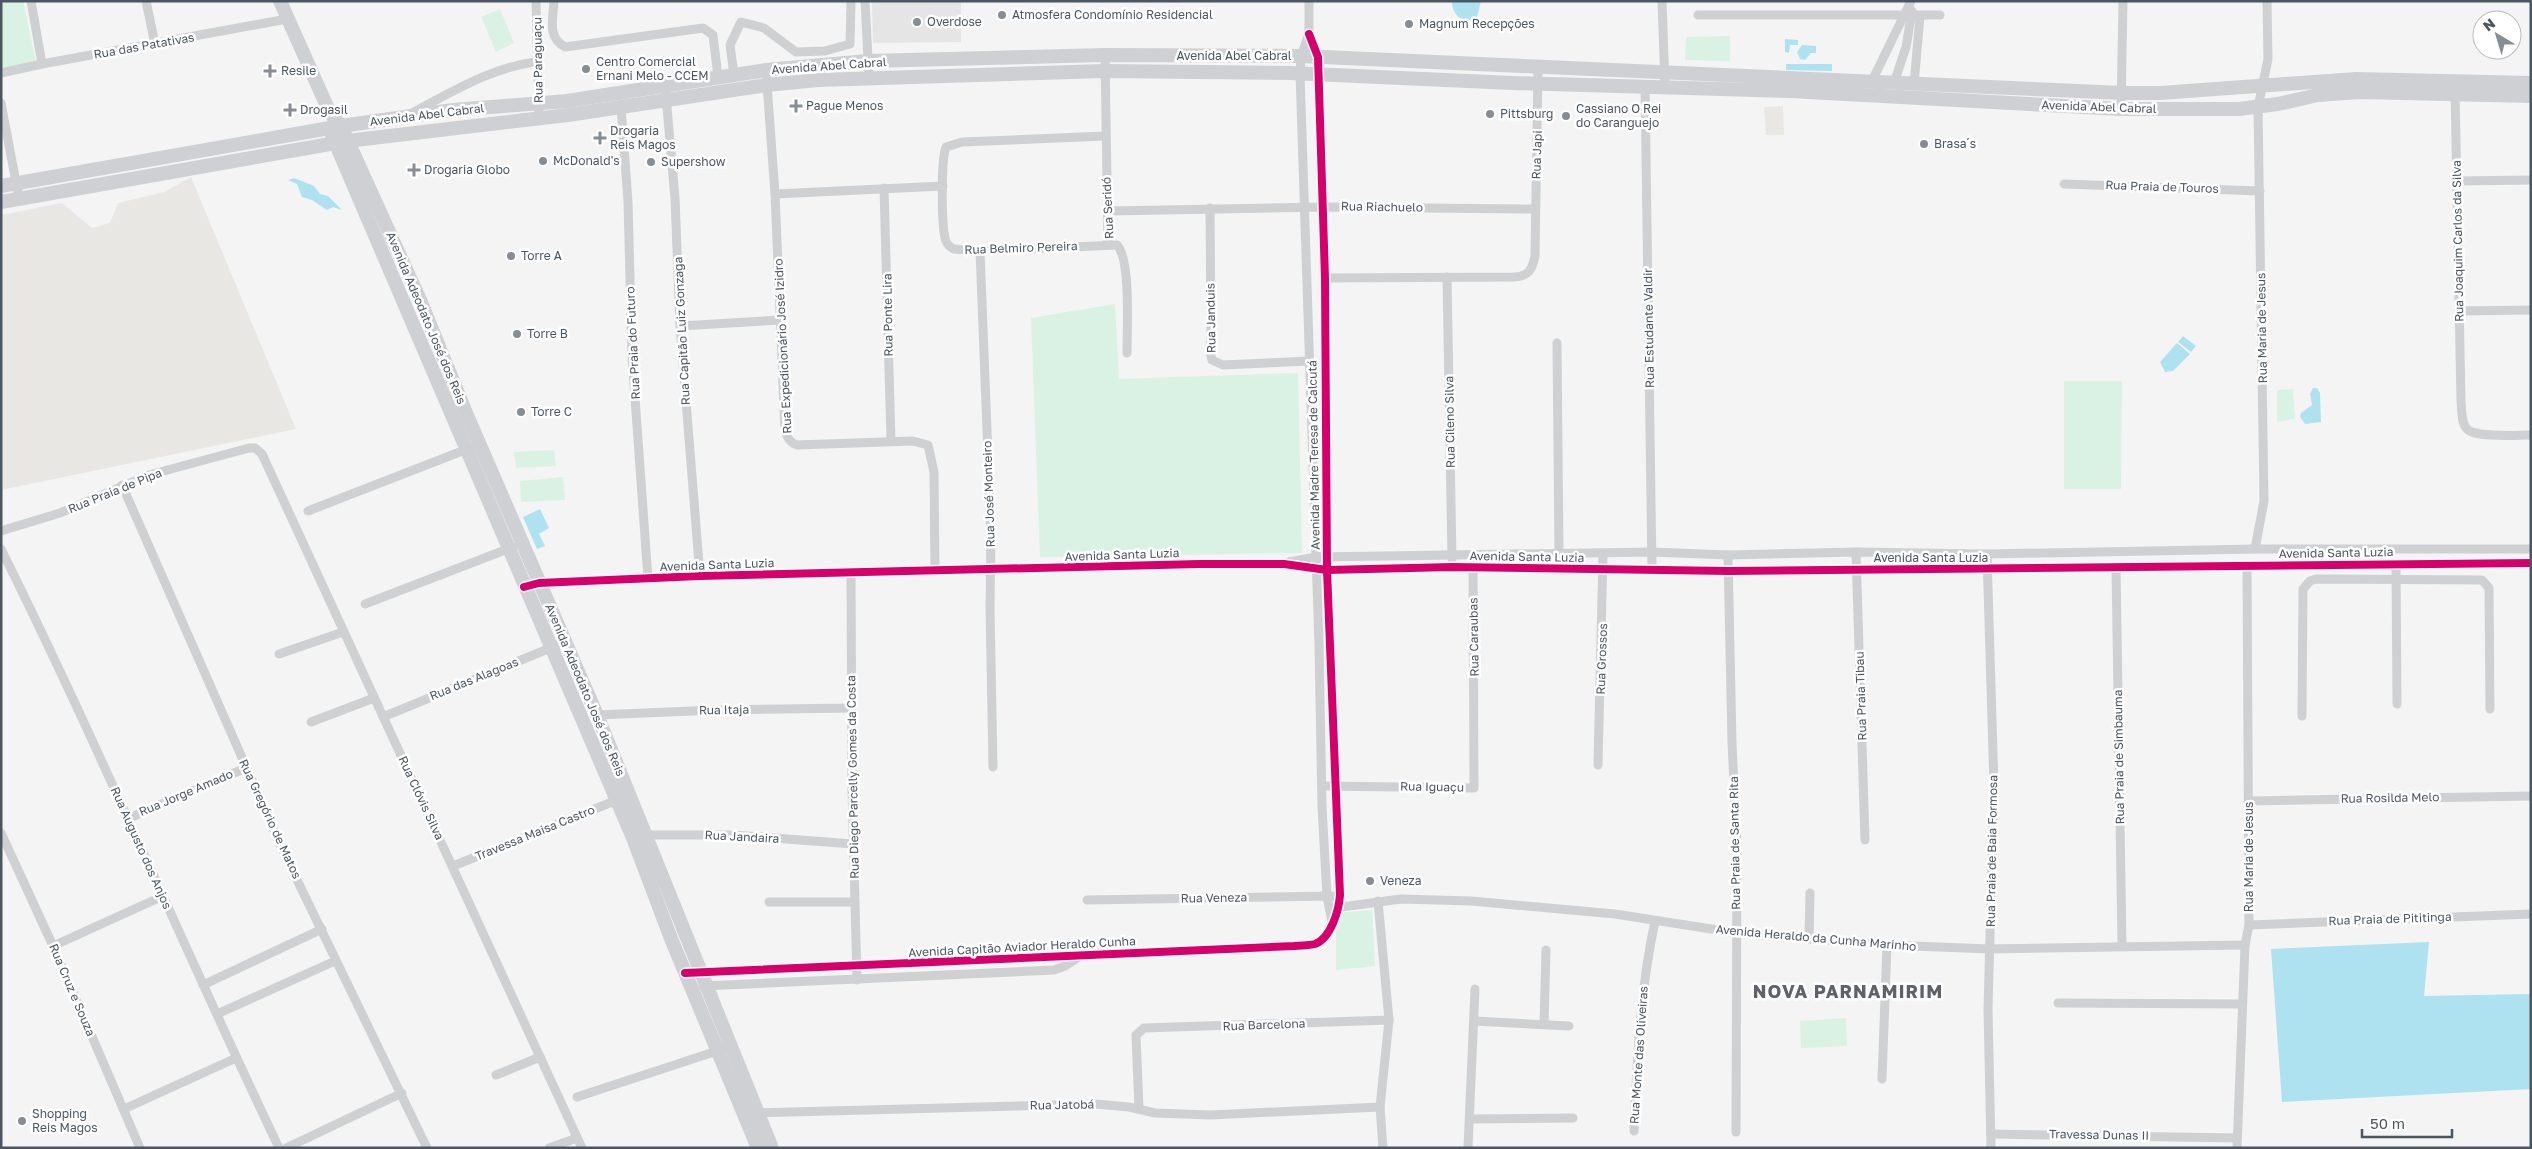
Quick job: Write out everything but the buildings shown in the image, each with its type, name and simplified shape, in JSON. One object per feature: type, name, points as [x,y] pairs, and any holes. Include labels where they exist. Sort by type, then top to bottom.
[{"type":"main road","name":"Avenida Adeodato José dos Reis","points":[[280,1],[330,112],[414,326],[507,550],[616,800],[639,836],[706,986],[724,1049]]},
{"type":"main road","name":"Avenida Abel Cabral","points":[[1,202],[341,142],[454,127],[666,85],[766,70],[868,61],[1105,55],[1301,56],[1538,68],[1790,91],[2121,109],[2217,110],[2258,107],[2338,93],[2531,83]]},
{"type":"main road","name":"Avenida Abel Cabral","points":[[1,186],[335,127],[453,110],[539,111],[621,106],[767,85],[869,78],[1104,71],[1300,74],[1645,86],[1665,80],[1752,75],[1871,83],[2122,93],[2160,93],[2356,79],[2455,86],[2531,96]]},
{"type":"main road","points":[[453,110],[454,127]]},
{"type":"main road","name":"Avenida Adeodato José dos Reis","points":[[341,142],[428,321],[597,715],[684,973],[724,1049],[751,1114],[772,1148]]},
{"type":"main road","points":[[414,326],[428,321]]},
{"type":"main road","name":"Avenida Adeodato José dos Reis","points":[[751,1114],[758,1148]]},
{"type":"street","points":[[31,1],[42,64]]},
{"type":"street","points":[[146,1],[155,44]]},
{"type":"street","name":"Rua Paraguaçu","points":[[536,1],[539,111]]},
{"type":"street","points":[[554,1],[552,35],[556,42],[565,47],[703,28],[713,35],[718,77]]},
{"type":"street","points":[[734,75],[730,45],[741,22],[764,28],[796,52],[825,51],[850,44],[851,1]]},
{"type":"street","points":[[865,1],[869,78]]},
{"type":"street","name":"Avenida Madre Teresa de Calcutá","points":[[1310,1],[1309,34],[1301,56],[1300,74],[1322,786],[1329,908]]},
{"type":"street","points":[[1662,1],[1665,80]]},
{"type":"street","points":[[1911,1],[1914,84]]},
{"type":"street","points":[[2121,109],[2123,1]]},
{"type":"street","name":"Rua Maria de Jesus","points":[[2255,549],[2264,500],[2258,107],[2268,58],[2267,1]]},
{"type":"street","points":[[1698,15],[1940,15]]},
{"type":"street","points":[[1871,83],[1912,16]]},
{"type":"street","points":[[1894,83],[1901,66],[1912,16]]},
{"type":"street","name":"Rua das Patativas","points":[[1,73],[287,19]]},
{"type":"street","name":"Avenida Madre Teresa de Calcutá","points":[[1309,34],[1318,57],[1325,278],[1326,557],[1337,786],[1340,907]]},
{"type":"street","name":"Rua Seridó","points":[[1105,55],[1105,136],[1109,211],[1108,244],[1117,245],[1124,258],[1127,353]]},
{"type":"street","points":[[403,118],[484,78],[520,64],[537,62]]},
{"type":"street","name":"Rua Japi","points":[[1325,278],[1524,276],[1530,272],[1533,265],[1536,242],[1538,68]]},
{"type":"street","name":"Rua Expedicionário José Izidro","points":[[766,70],[775,194],[784,407],[789,442],[797,446],[891,441],[925,442],[931,449],[934,472],[935,572]]},
{"type":"street","name":"Rua Capitão Luiz Gonzaga","points":[[666,85],[675,198],[680,326],[700,576]]},
{"type":"street","name":"Rua Estudante Valdir","points":[[1645,86],[1652,570]]},
{"type":"street","name":"Rua Joaquim Carlos da Silva","points":[[2455,86],[2461,402],[2464,424],[2469,431],[2493,435],[2531,436]]},
{"type":"street","points":[[1,103],[20,198]]},
{"type":"street","name":"Rua Praia do Futuro","points":[[621,106],[628,202],[632,356],[648,579]]},
{"type":"street","name":"Rua Belmiro Pereira","points":[[1105,136],[953,143],[946,147],[943,154],[942,186],[946,242],[954,249],[980,251],[1108,244]]},
{"type":"street","points":[[2456,181],[2531,180]]},
{"type":"street","name":"Rua Praia de Touros","points":[[2064,184],[2260,191]]},
{"type":"street","points":[[775,194],[942,186]]},
{"type":"street","name":"Rua Ponte Lira","points":[[884,188],[891,441]]},
{"type":"street","name":"Rua Riachuelo","points":[[1109,211],[1323,207],[1535,209]]},
{"type":"street","name":"Rua Janduis","points":[[1210,208],[1210,351],[1212,360],[1223,365],[1309,361]]},
{"type":"street","name":"Rua José Monteiro","points":[[980,251],[991,532],[993,767]]},
{"type":"street","name":"Rua Cileno Silva","points":[[1448,277],[1452,567]]},
{"type":"street","points":[[2459,311],[2531,310]]},
{"type":"street","points":[[680,326],[780,320]]},
{"type":"street","points":[[1557,343],[1559,554]]},
{"type":"street","points":[[308,511],[480,445]]},
{"type":"street","name":"Rua Praia de Pipa","points":[[1,531],[60,513],[149,475],[250,448],[259,450]]},
{"type":"street","name":"Rua Clóvis Silva","points":[[259,450],[265,457],[343,632],[582,1148]]},
{"type":"street","name":"Rua Gregório de Matos","points":[[122,485],[246,768],[322,929],[335,961],[428,1148]]},
{"type":"street","points":[[365,604],[523,544]]},
{"type":"street","name":"Rua Augusto dos Anjos","points":[[1,549],[66,680],[127,819],[279,1148]]},
{"type":"street","name":"Avenida Santa Luzia","points":[[524,587],[540,583],[700,576],[1284,564],[1316,557],[1652,552],[1728,555],[1856,552],[1986,554],[2255,549],[2531,549]]},
{"type":"street","name":"Rua Praia Tibau","points":[[1856,552],[1865,840]]},
{"type":"street","points":[[1572,570],[1573,553]]},
{"type":"street","name":"Rua Grossos","points":[[1598,765],[1603,553]]},
{"type":"street","name":"Rua Praia de Baia Formosa","points":[[1986,554],[1994,787],[1988,1049],[1991,1148]]},
{"type":"street","name":"Rua Caraubas","points":[[1473,555],[1475,720]]},
{"type":"street","name":"Rua Praia de Santa Rita","points":[[1728,555],[1732,743],[1737,846],[1736,1132]]},
{"type":"street","name":"Avenida Santa Luzia","points":[[1284,564],[1316,570],[1452,567],[1604,571],[1729,571],[1856,569],[1987,570],[2531,563]]},
{"type":"street","points":[[2396,564],[2397,704]]},
{"type":"street","name":"Rua Maria de Jesus","points":[[2237,1148],[2245,944],[2249,925],[2247,566]]},
{"type":"street","name":"Rua Praia de Simbauma","points":[[2116,568],[2122,946]]},
{"type":"street","name":"Rua Diego Parcelly Gomes da Costa","points":[[851,573],[853,844],[857,980]]},
{"type":"street","points":[[2302,716],[2303,590],[2305,584],[2316,580],[2478,579],[2486,584],[2489,588],[2490,709]]},
{"type":"street","points":[[279,654],[343,632]]},
{"type":"street","name":"Rua das Alagoas","points":[[383,717],[565,642]]},
{"type":"street","points":[[311,722],[374,698]]},
{"type":"street","name":"Rua Itaja","points":[[597,715],[716,710],[852,708]]},
{"type":"street","name":"Rua Iguaçu","points":[[1322,786],[1474,788],[1475,720]]},
{"type":"street","name":"Rua Jorge Amado","points":[[127,819],[246,768]]},
{"type":"street","name":"Rua Rosilda Melo","points":[[2249,801],[2531,796]]},
{"type":"street","name":"Travessa Maisa Castro","points":[[453,866],[616,800]]},
{"type":"street","name":"Rua Cruz e Souza","points":[[1,833],[54,946],[140,1148]]},
{"type":"street","name":"Rua Jandaira","points":[[639,836],[734,835],[853,844]]},
{"type":"street","points":[[1809,939],[1810,893]]},
{"type":"street","name":"Rua Veneza","points":[[1087,900],[1340,895]]},
{"type":"street","points":[[54,946],[163,896]]},
{"type":"street","name":"Avenida Heraldo da Cunha Marinho","points":[[1329,908],[1378,901],[1423,899],[1550,907],[1737,933],[1887,945],[1990,949],[2245,944]]},
{"type":"street","points":[[1378,901],[1389,1020],[1380,1107],[1383,1148]]},
{"type":"street","points":[[768,902],[854,902]]},
{"type":"street","name":"Avenida Capitão Aviador Heraldo Cunha","points":[[684,973],[1308,945],[1321,941],[1330,929],[1340,907]]},
{"type":"street","points":[[1329,908],[1332,922]]},
{"type":"street","name":"Rua Praia de Pititinga","points":[[2249,925],[2531,914]]},
{"type":"street","name":"Rua Monte das Oliveiras","points":[[1634,1131],[1639,1020],[1647,958],[1655,921]]},
{"type":"street","points":[[203,985],[322,929]]},
{"type":"street","points":[[1882,1080],[1887,945]]},
{"type":"street","points":[[1544,1024],[1546,950]]},
{"type":"street","name":"Avenida Capitão Aviador Heraldo Cunha","points":[[690,986],[1054,970],[1065,966],[1082,955]]},
{"type":"street","points":[[217,1014],[335,961]]},
{"type":"street","points":[[1468,1148],[1475,989]]},
{"type":"street","points":[[2058,1003],[2242,1004]]},
{"type":"street","name":"Rua Barcelona","points":[[1139,1109],[1136,1035],[1140,1030],[1389,1020]]},
{"type":"street","points":[[1474,1021],[1569,1026]]},
{"type":"street","points":[[577,1097],[724,1049]]},
{"type":"street","points":[[496,1075],[540,1057]]},
{"type":"street","points":[[124,1110],[236,1058]]},
{"type":"street","points":[[286,1148],[402,1093]]},
{"type":"street","name":"Rua Jatobá","points":[[751,1114],[1096,1104],[1139,1109],[1155,1114],[1211,1114],[1380,1107]]},
{"type":"street","points":[[1470,1119],[1573,1118]]},
{"type":"street","name":"Travessa Dunas II","points":[[1991,1134],[2237,1138]]},
{"type":"street","points":[[550,1148],[577,1138]]},
{"type":"shaded area","name":"Overdose","points":[[872,1],[961,1],[961,42],[873,43]]},
{"type":"shaded area","points":[[1783,106],[1784,135],[1766,135],[1764,107]]},
{"type":"shaded area","points":[[191,177],[296,429],[1,490],[1,215],[62,203],[92,228],[110,223],[118,203],[164,192]]},
{"type":"green space","points":[[1,1],[23,1],[36,62],[1,68]]},
{"type":"green space","points":[[500,9],[514,43],[496,52],[481,17]]},
{"type":"green space","points":[[1730,36],[1730,61],[1685,60],[1686,37]]},
{"type":"green space","points":[[1115,304],[1119,379],[1298,373],[1302,553],[1040,557],[1031,318]]},
{"type":"green space","points":[[2064,381],[2122,381],[2121,489],[2064,489]]},
{"type":"green space","points":[[2293,389],[2295,419],[2277,422],[2277,390]]},
{"type":"green space","points":[[554,450],[556,466],[516,468],[514,452]]},
{"type":"green space","points":[[563,477],[565,500],[521,502],[520,481]]},
{"type":"green space","points":[[1372,910],[1375,966],[1336,970],[1336,913]]},
{"type":"green space","points":[[1846,1018],[1847,1046],[1801,1048],[1800,1021]]},
{"type":"water","points":[[1452,1],[1481,1],[1477,17],[1470,22],[1459,18],[1453,9]]},
{"type":"water","points":[[1785,39],[1798,40],[1798,45],[1790,45],[1789,53],[1785,52]]},
{"type":"water","points":[[1802,45],[1816,46],[1816,53],[1811,53],[1805,60],[1800,59],[1797,52]]},
{"type":"water","points":[[1786,64],[1832,64],[1832,71],[1786,70]]},
{"type":"water","points":[[294,178],[314,186],[320,194],[328,196],[342,210],[333,207],[327,210],[312,200],[302,197],[297,184],[288,180]]},
{"type":"water","points":[[2183,336],[2196,346],[2191,352],[2178,342]]},
{"type":"water","points":[[2177,343],[2190,354],[2173,371],[2165,372],[2160,362]]},
{"type":"water","points":[[2313,388],[2317,388],[2320,393],[2321,422],[2305,424],[2300,417],[2301,413],[2312,405],[2310,394]]},
{"type":"water","points":[[540,509],[549,528],[539,534],[545,546],[537,549],[523,517]]},
{"type":"water","points":[[2429,942],[2424,996],[2531,994],[2531,1089],[2282,1102],[2271,949]]},
{"type":"cycle path","points":[[685,973],[1307,945],[1321,941],[1330,930],[1336,916],[1340,895],[1327,570],[1325,278],[1318,57],[1309,34]]},
{"type":"cycle path","points":[[524,587],[539,583],[700,576],[1199,564],[1284,564],[1327,570],[1452,567],[1729,571],[2531,563]]},
{"type":"place","name":"Atmosfera Condomínio Residencial","points":[[1002,15]]},
{"type":"place","name":"Overdose","points":[[917,22]]},
{"type":"place","name":"Magnum Recepções","points":[[1409,24]]},
{"type":"place","name":"Centro Comercial Ernani Melo - CCEM","points":[[586,69]]},
{"type":"place","name":"Resile","points":[[270,71]]},
{"type":"place","name":"Pague Menos","points":[[796,106]]},
{"type":"place","name":"Drogasil","points":[[290,110]]},
{"type":"place","name":"Pittsburg","points":[[1490,114]]},
{"type":"place","name":"Cassiano O Rei do Caranguejo","points":[[1566,116]]},
{"type":"place","name":"Drogaria Reis Magos","points":[[600,138]]},
{"type":"place","name":"Brasa´s","points":[[1924,144]]},
{"type":"place","name":"McDonald's","points":[[543,161]]},
{"type":"place","name":"Supershow","points":[[651,162]]},
{"type":"place","name":"Drogaria Globo","points":[[414,170]]},
{"type":"place","name":"Torre A","points":[[511,256]]},
{"type":"place","name":"Torre B","points":[[517,334]]},
{"type":"place","name":"Torre C","points":[[521,412]]},
{"type":"place","name":"Veneza","points":[[1370,881]]},
{"type":"place","name":"Shopping Reis Magos","points":[[22,1121]]},
{"type":"district","name":"NOVA PARNAMIRIM","points":[[1848,992]]}]
